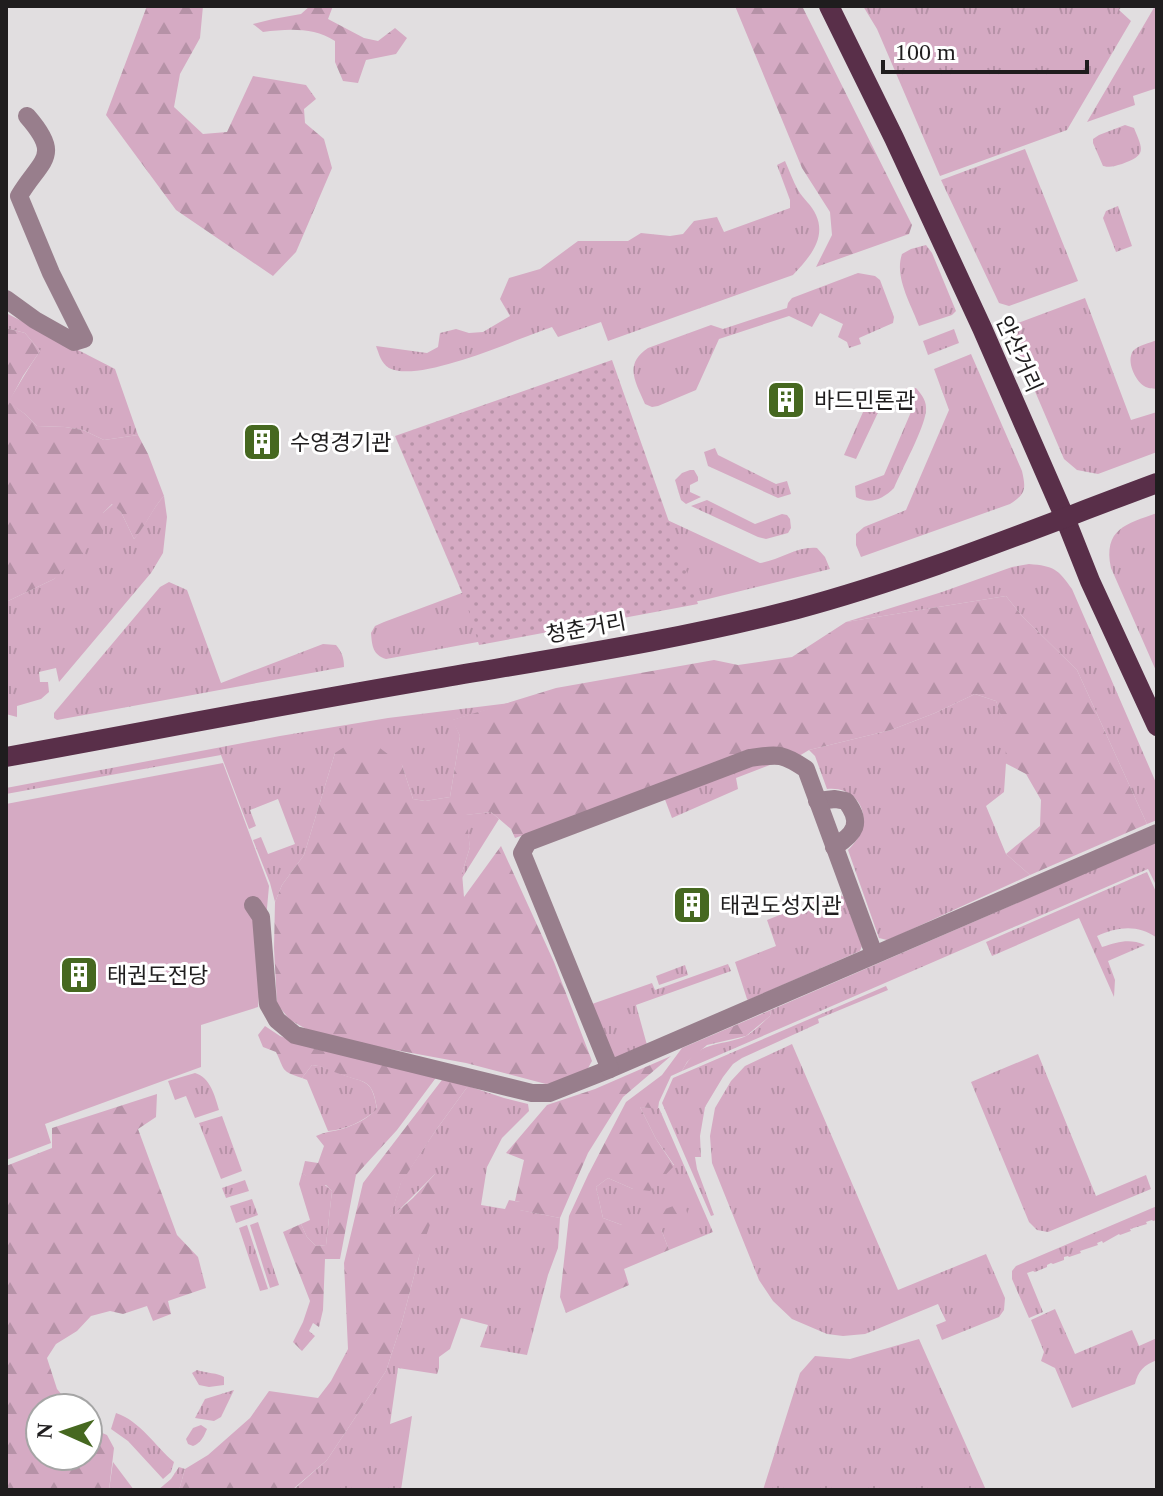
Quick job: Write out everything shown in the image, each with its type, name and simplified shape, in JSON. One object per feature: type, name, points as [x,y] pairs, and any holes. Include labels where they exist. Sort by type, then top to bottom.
[{"type":"main road","name":"안산거리","points":[[829,6],[982,328],[1090,581],[1157,726]]},
{"type":"main road","name":"청춘거리","points":[[6,757],[374,689],[669,639],[737,624],[914,573],[1157,483]]},
{"type":"street","points":[[6,299],[74,342],[84,339],[51,273],[19,196],[43,165],[48,152],[43,134],[27,116]]},
{"type":"street","points":[[610,1069],[522,853],[528,842],[750,758],[776,754],[787,757],[806,769],[874,954]]},
{"type":"street","points":[[817,801],[846,801],[854,812],[856,824],[850,837],[834,847]]},
{"type":"street","points":[[253,905],[261,917],[268,1004],[277,1020],[295,1035],[532,1093],[549,1093],[1157,833]]},
{"type":"green space","points":[[147,6],[203,6],[200,38],[180,74],[174,107],[203,134],[227,132],[253,76],[306,85],[316,99],[304,109],[305,123],[324,139],[332,168],[296,252],[273,276],[176,210],[106,115]]},
{"type":"green space","points":[[310,6],[333,6],[328,19],[364,38],[378,41],[395,28],[407,38],[396,54],[366,60],[358,83],[343,81],[335,62],[335,41],[309,31],[263,32],[253,24],[301,14]]},
{"type":"green space","points":[[735,6],[802,6],[912,225],[909,234],[816,267],[832,235],[830,212],[802,168]]},
{"type":"green space","points":[[863,6],[1122,6],[1119,10],[1131,21],[1067,130],[940,176],[877,29]]},
{"type":"green space","points":[[1155,6],[1157,88],[1133,96],[1135,105],[1087,122]]},
{"type":"green space","points":[[1125,125],[1134,128],[1141,151],[1136,158],[1122,164],[1103,166],[1093,139]]},
{"type":"green space","points":[[1025,149],[1078,281],[1009,306],[999,303],[941,180]]},
{"type":"green space","points":[[785,161],[819,224],[814,248],[793,275],[608,341],[601,322],[558,337],[552,327],[469,358],[422,370],[389,368],[381,358],[376,346],[427,353],[438,347],[440,333],[456,329],[469,333],[483,332],[510,316],[500,299],[509,278],[540,269],[578,241],[628,241],[641,233],[683,234],[694,221],[717,217],[724,232],[790,208],[777,165]]},
{"type":"green space","points":[[1118,206],[1132,246],[1116,252],[1103,218],[1106,211]]},
{"type":"green space","points":[[926,245],[956,311],[919,326],[904,290],[900,263],[902,254]]},
{"type":"green space","points":[[858,273],[880,280],[894,317],[893,323],[859,338],[861,344],[849,348],[847,342],[838,337],[843,324],[820,313],[812,327],[789,316],[719,339],[696,390],[658,406],[645,404],[635,381],[634,367],[640,354],[648,348],[711,325],[723,329],[787,308],[792,298]]},
{"type":"green space","points":[[1085,298],[1131,420],[1157,412],[1157,452],[1098,474],[1077,470],[1064,459],[1013,340],[1012,330],[1015,324]]},
{"type":"green space","points":[[6,313],[115,369],[138,435],[104,440],[83,430],[37,426],[8,402],[40,351],[25,333],[6,328]]},
{"type":"green space","points":[[6,328],[25,333],[40,351],[9,402],[37,426],[83,430],[104,440],[138,435],[164,496],[134,539],[121,512],[112,504],[103,513],[103,534],[54,579],[6,602]]},
{"type":"green space","points":[[954,329],[959,343],[928,355],[923,341]]},
{"type":"green space","points":[[1157,340],[1157,389],[1147,388],[1132,370],[1131,355],[1135,349]]},
{"type":"green space","points":[[971,354],[1022,471],[1022,494],[1010,504],[861,557],[856,534],[864,527],[906,510],[949,410],[934,369]]},
{"type":"green space","points":[[612,360],[698,604],[479,645],[466,602],[395,436]]},
{"type":"green space","points":[[907,388],[916,388],[926,404],[926,411],[894,488],[876,500],[866,501],[856,497],[855,486],[884,475],[911,412],[911,405],[897,404],[899,394]]},
{"type":"green space","points":[[878,389],[882,404],[856,459],[844,455],[867,403],[864,394]]},
{"type":"green space","points":[[715,448],[718,455],[776,484],[787,481],[791,494],[778,498],[708,466],[704,452]]},
{"type":"green space","points":[[694,470],[698,481],[690,485],[690,492],[701,497],[686,504],[681,500],[675,480]]},
{"type":"green space","points":[[164,496],[167,517],[163,553],[151,573],[59,682],[56,668],[39,672],[40,682],[48,682],[49,692],[41,699],[17,706],[17,717],[6,714],[6,602],[54,579],[113,504],[121,512],[134,539]]},
{"type":"green space","points":[[707,500],[755,524],[787,515],[791,528],[788,533],[766,539],[758,537],[691,506]]},
{"type":"green space","points":[[1157,513],[1157,673],[1111,568],[1109,555],[1110,544],[1119,530]]},
{"type":"green space","points":[[663,518],[760,563],[802,549],[817,548],[830,569],[704,600],[386,659],[374,649],[371,633],[375,626]]},
{"type":"green space","points":[[1029,564],[1055,570],[1072,589],[1157,785],[1157,820],[1147,824],[1077,670],[1006,596],[846,622]]},
{"type":"green space","points":[[169,582],[187,590],[221,683],[323,644],[336,645],[344,667],[57,720],[54,718],[54,713],[160,587]]},
{"type":"green space","points":[[1006,596],[1077,670],[1147,824],[1030,875],[1006,854],[1040,826],[1041,800],[1026,774],[1005,763],[1007,734],[996,701],[975,694],[891,730],[809,750],[799,756],[787,749],[646,792],[515,838],[511,829],[491,812],[466,815],[470,847],[462,873],[464,897],[501,846],[554,962],[592,1061],[587,1070],[563,1082],[546,1084],[466,1063],[319,1036],[290,1020],[277,1004],[275,902],[282,885],[304,855],[335,753],[363,735],[402,765],[413,799],[425,801],[450,797],[460,736],[452,720],[556,688],[714,660],[738,665],[792,657],[846,622]]},
{"type":"green space","points":[[975,694],[996,701],[1008,734],[1004,792],[986,806],[1006,854],[1030,875],[897,936],[887,940],[879,938],[848,850],[862,829],[863,812],[850,794],[827,789],[815,756],[809,750],[891,730]]},
{"type":"green space","points":[[510,703],[453,720],[460,736],[450,797],[425,801],[413,799],[402,765],[335,753],[304,855],[282,885],[275,902],[253,840],[261,837],[268,854],[295,844],[278,799],[250,810],[256,826],[249,829],[221,755],[6,794],[6,788],[280,736],[388,718]]},
{"type":"green space","points":[[783,760],[736,778],[738,789],[672,818],[664,797],[757,762]]},
{"type":"green space","points":[[223,763],[269,886],[258,1007],[201,1025],[201,1067],[45,1124],[51,1143],[6,1160],[6,804]]},
{"type":"green space","points":[[491,812],[499,819],[462,878],[470,847],[465,815]]},
{"type":"green space","points":[[1157,842],[1157,887],[1148,869],[682,1071],[702,1049],[751,1033],[770,1016],[771,1010]]},
{"type":"green space","points":[[1147,872],[1157,894],[1157,938],[1127,928],[1097,936],[1102,947],[1129,941],[1145,945],[1108,961],[1115,980],[1114,997],[1079,918],[992,956],[986,942]]},
{"type":"green space","points":[[833,894],[844,897],[862,946],[860,951],[748,1000],[735,962],[776,946],[767,920]]},
{"type":"green space","points":[[728,964],[731,971],[636,1005],[647,1045],[613,1057],[592,1004],[652,983],[655,990]]},
{"type":"green space","points":[[685,965],[688,975],[659,985],[656,976]]},
{"type":"green space","points":[[886,986],[888,990],[818,1019],[819,1023],[742,1058],[723,1077],[705,1107],[700,1136],[701,1157],[695,1157],[714,1215],[711,1216],[662,1103],[673,1078]]},
{"type":"green space","points":[[771,1010],[770,1016],[746,1036],[707,1045],[687,1062],[682,1071],[671,1076],[658,1109],[640,1107],[674,1166],[650,1191],[633,1189],[608,1178],[596,1187],[603,1218],[622,1225],[684,1202],[688,1216],[661,1229],[669,1250],[624,1269],[629,1285],[566,1313],[560,1297],[569,1216],[626,1102],[662,1075],[682,1048]]},
{"type":"green space","points":[[265,1026],[280,1036],[312,1048],[438,1075],[397,1130],[356,1175],[340,1259],[325,1259],[323,1310],[319,1327],[313,1323],[309,1331],[315,1336],[302,1351],[293,1342],[310,1301],[283,1232],[301,1224],[316,1246],[326,1245],[332,1191],[326,1185],[315,1186],[302,1173],[305,1161],[318,1163],[324,1146],[316,1136],[352,1126],[377,1109],[372,1091],[365,1083],[312,1065],[302,1078],[286,1071],[276,1052],[263,1047],[258,1035]]},
{"type":"green space","points":[[792,1044],[898,1290],[986,1254],[1005,1298],[1004,1310],[999,1317],[942,1340],[936,1325],[946,1321],[938,1304],[865,1334],[843,1336],[827,1334],[792,1319],[773,1301],[759,1280],[712,1163],[710,1136],[715,1108],[731,1081],[745,1066]]},
{"type":"green space","points":[[1038,1054],[1096,1196],[1146,1175],[1151,1189],[1048,1232],[1037,1230],[1029,1222],[971,1082]]},
{"type":"green space","points":[[671,1056],[623,1097],[588,1153],[560,1218],[519,1210],[520,1202],[515,1201],[524,1160],[506,1153],[547,1105],[595,1089]]},
{"type":"green space","points":[[312,1065],[365,1083],[372,1091],[377,1110],[354,1124],[328,1131],[307,1080],[302,1078]]},
{"type":"green space","points":[[195,1073],[208,1083],[219,1110],[195,1118],[186,1096],[175,1100],[168,1081]]},
{"type":"green space","points":[[445,1076],[468,1086],[401,1183],[390,1218],[436,1173],[441,1192],[386,1371],[327,1460],[292,1490],[179,1490],[185,1469],[208,1455],[250,1418],[269,1391],[318,1398],[331,1381],[348,1349],[344,1263],[363,1183]]},
{"type":"green space","points":[[468,1086],[528,1104],[529,1111],[502,1138],[487,1167],[481,1205],[505,1209],[509,1200],[520,1202],[520,1210],[560,1218],[558,1248],[527,1355],[480,1347],[488,1325],[461,1318],[450,1349],[439,1357],[437,1374],[398,1368],[390,1424],[412,1416],[401,1490],[293,1490],[327,1460],[386,1371],[419,1257],[435,1174],[389,1220],[401,1182]]},
{"type":"green space","points":[[157,1094],[156,1117],[138,1129],[177,1235],[198,1257],[206,1288],[168,1301],[171,1314],[153,1321],[147,1306],[123,1314],[110,1311],[91,1316],[77,1331],[56,1344],[47,1358],[60,1392],[24,1392],[24,1472],[104,1472],[104,1434],[114,1448],[109,1490],[6,1490],[6,1166],[52,1148],[52,1128]]},
{"type":"green space","points":[[640,1107],[659,1108],[713,1232],[669,1250],[661,1229],[622,1225],[603,1218],[596,1187],[608,1178],[633,1189],[674,1165]]},
{"type":"green space","points":[[222,1116],[242,1171],[221,1179],[199,1123]]},
{"type":"green space","points":[[302,1173],[332,1191],[326,1245],[316,1246],[301,1224],[310,1220],[299,1184]]},
{"type":"green space","points":[[245,1180],[249,1191],[226,1198],[222,1188]]},
{"type":"green space","points":[[252,1199],[258,1215],[236,1223],[230,1206]]},
{"type":"green space","points":[[1157,1206],[1157,1220],[1027,1273],[1043,1312],[1029,1318],[1012,1279],[1016,1266]]},
{"type":"green space","points":[[258,1222],[279,1285],[270,1288],[250,1225]]},
{"type":"green space","points":[[247,1225],[268,1289],[260,1291],[239,1228]]},
{"type":"green space","points":[[1055,1309],[1075,1354],[1132,1330],[1139,1346],[1157,1338],[1157,1360],[1142,1369],[1135,1384],[1072,1408],[1055,1368],[1041,1361],[1044,1352],[1031,1320]]},
{"type":"green space","points":[[919,1339],[986,1490],[763,1490],[800,1373],[815,1356],[850,1359]]},
{"type":"green space","points":[[197,1370],[224,1377],[224,1385],[199,1385],[192,1373]]},
{"type":"green space","points":[[234,1390],[221,1417],[214,1421],[195,1418],[205,1399]]},
{"type":"green space","points":[[116,1413],[140,1428],[174,1462],[171,1472],[163,1479],[128,1441],[111,1429]]},
{"type":"green space","points":[[201,1425],[207,1429],[202,1439],[193,1446],[188,1444],[186,1439],[193,1428]]},
{"type":"green space","points":[[113,1462],[134,1490],[109,1490]]},
{"type":"green space","points":[[179,1467],[185,1469],[179,1490],[158,1490],[171,1479]]},
{"type":"place","name":"바드민톤관","points":[[786,400]]},
{"type":"place","name":"수영경기관","points":[[262,442]]},
{"type":"place","name":"태권도성지관","points":[[692,905]]},
{"type":"place","name":"태권도전당","points":[[79,975]]}]
